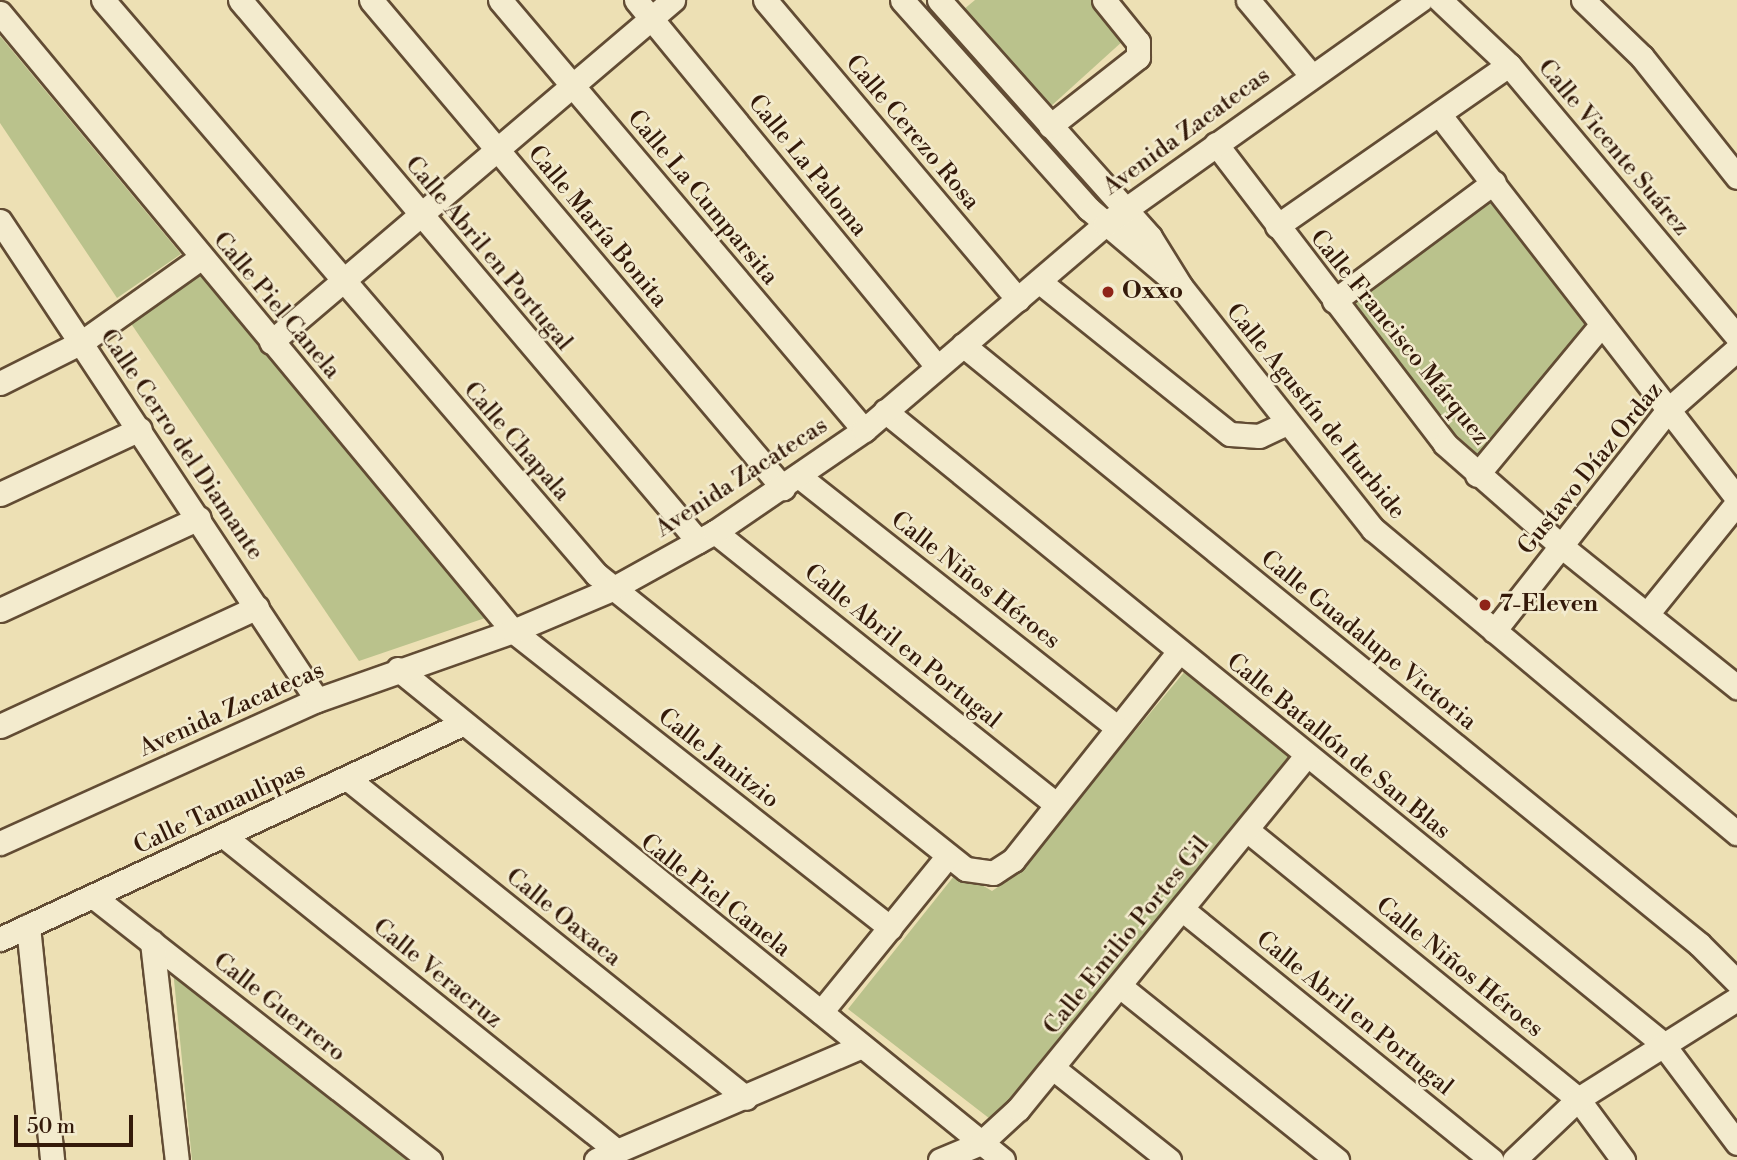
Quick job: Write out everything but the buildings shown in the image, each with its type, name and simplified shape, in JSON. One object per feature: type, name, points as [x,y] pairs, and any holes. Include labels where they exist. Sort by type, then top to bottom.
[{"type":"street","name":"Calle Chapala","points":[[103,0],[612,589],[947,857],[966,869],[993,873],[1013,860],[1056,804]]},
{"type":"street","name":"Calle Abril en Portugal","points":[[240,0],[420,215],[707,536],[1056,804]]},
{"type":"street","name":"Calle María Bonita","points":[[371,0],[498,150],[791,482]]},
{"type":"street","name":"Calle La Cumparsita","points":[[500,0],[864,430]]},
{"type":"street","name":"Calle La Paloma","points":[[636,0],[937,366]]},
{"type":"street","points":[[271,342],[673,0]]},
{"type":"street","name":"Calle Cerezo Rosa","points":[[765,0],[1018,299]]},
{"type":"street","points":[[902,0],[1114,217]]},
{"type":"street","points":[[1050,127],[1138,57],[1139,42],[1104,0]]},
{"type":"street","points":[[1248,0],[1310,74]]},
{"type":"street","name":"Calle Vicente Suárez","points":[[1440,0],[1509,65],[1737,337]]},
{"type":"street","points":[[1583,0],[1642,57],[1737,177]]},
{"type":"street","name":"Avenida Zacatecas","points":[[0,842],[317,700],[398,669],[513,631],[612,589],[707,536],[791,482],[864,430],[1114,217],[1413,2]]},
{"type":"street","points":[[947,3],[1050,127],[1114,217]]},
{"type":"street","name":"Calle Piel Canela","points":[[0,13],[200,258],[513,631]]},
{"type":"street","points":[[1278,226],[1509,65]]},
{"type":"street","points":[[1439,114],[1737,500],[1647,614]]},
{"type":"street","name":"Calle Francisco Márquez","points":[[1216,144],[1445,444],[1476,475],[1561,546],[1647,614],[1733,675]]},
{"type":"street","points":[[1334,301],[1494,182]]},
{"type":"street","name":"Calle Agustín de Iturbide","points":[[1114,217],[1181,287],[1373,529],[1737,833]]},
{"type":"street","name":"Calle Cerro del Diamante","points":[[0,221],[317,700]]},
{"type":"street","points":[[0,383],[82,342],[200,258]]},
{"type":"street","points":[[1040,282],[1230,434],[1259,436],[1287,423]]},
{"type":"street","points":[[1476,475],[1601,325]]},
{"type":"street","name":"Calle Guadalupe Victoria","points":[[963,345],[1699,944],[1737,982]]},
{"type":"street","name":"Gustavo Díaz Ordaz","points":[[1494,631],[1669,409],[1737,349]]},
{"type":"street","name":"Calle Batallón de San Blas","points":[[885,411],[1662,1044],[1737,1143]]},
{"type":"street","points":[[0,494],[140,429]]},
{"type":"street","name":"Calle Niños Héroes","points":[[791,482],[1117,727]]},
{"type":"street","points":[[0,611],[199,518]]},
{"type":"street","points":[[0,726],[257,607]]},
{"type":"street","name":"Calle Janitzio","points":[[513,631],[890,929]]},
{"type":"street","points":[[1056,804],[1179,651]]},
{"type":"street","name":"Calle Piel Canela","points":[[398,669],[462,724],[1003,1160]]},
{"type":"street","name":"Calle Tamaulipas","points":[[0,939],[225,837],[462,724]]},
{"type":"street","name":"Calle Emilio Portes Gil","points":[[981,1143],[1053,1068],[1306,756]]},
{"type":"street","name":"Calle Oaxaca","points":[[347,778],[746,1098]]},
{"type":"street","name":"Calle Niños Héroes","points":[[1247,830],[1578,1099],[1623,1160]]},
{"type":"street","name":"Calle Veracruz","points":[[225,837],[617,1151]]},
{"type":"street","points":[[821,1013],[947,857]]},
{"type":"street","name":"Calle Guerrero","points":[[94,897],[430,1160]]},
{"type":"street","name":"Calle Abril en Portugal","points":[[1183,910],[1492,1160]]},
{"type":"street","points":[[28,926],[52,1160]]},
{"type":"street","points":[[152,942],[177,1160]]},
{"type":"street","points":[[1121,987],[1337,1160]]},
{"type":"street","points":[[1514,1160],[1578,1099],[1737,999]]},
{"type":"street","points":[[596,1160],[746,1098],[862,1046]]},
{"type":"street","points":[[1053,1068],[1169,1160]]},
{"type":"street","points":[[940,1160],[981,1143]]},
{"type":"green space","points":[[975,0],[1093,0],[1124,40],[1050,107],[963,10]]},
{"type":"green space","points":[[0,36],[181,254],[117,298],[0,123]]},
{"type":"green space","points":[[1489,197],[1591,327],[1483,459],[1449,428],[1350,298]]},
{"type":"green space","points":[[201,275],[491,616],[359,661],[130,322]]},
{"type":"green space","points":[[1186,670],[1292,756],[994,1122],[848,1009],[958,871],[992,891],[1014,876]]},
{"type":"green space","points":[[172,960],[423,1160],[192,1160]]},
{"type":"place","name":"Oxxo","points":[[1108,292]]},
{"type":"place","name":"7-Eleven","points":[[1485,605]]}]
